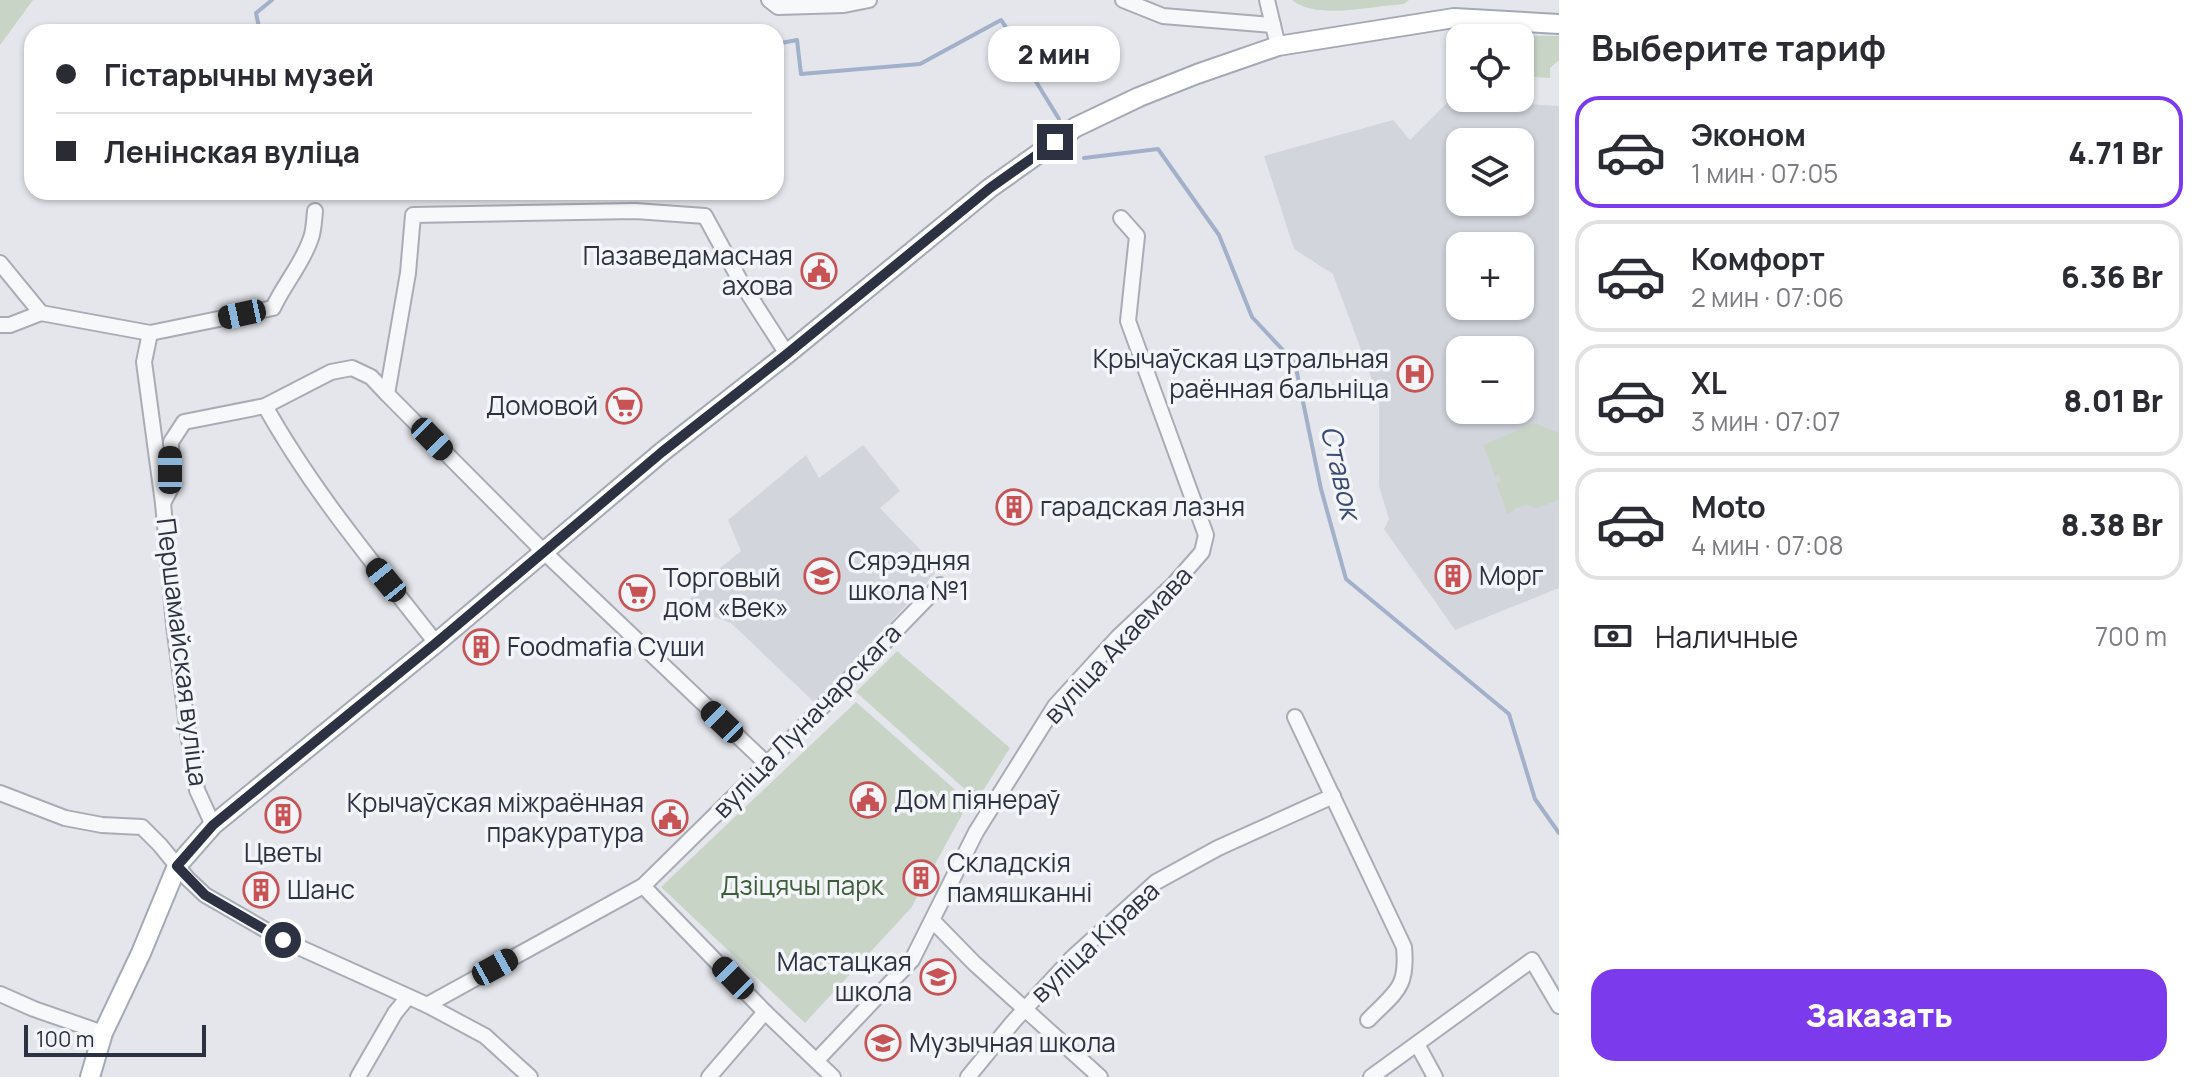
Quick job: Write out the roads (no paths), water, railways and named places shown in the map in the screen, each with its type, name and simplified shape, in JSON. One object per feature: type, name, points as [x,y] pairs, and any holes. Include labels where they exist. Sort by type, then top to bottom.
[{"type":"main road","points":[[90,1077],[103,1033],[177,866],[213,825],[436,643],[662,452],[990,188],[1076,127],[1139,97],[1278,46],[1454,18],[1559,24]]},
{"type":"street","points":[[769,0],[778,7],[844,5],[869,0]]},
{"type":"street","points":[[1123,0],[1163,16],[1273,25]]},
{"type":"street","points":[[1267,0],[1278,46]]},
{"type":"street","points":[[0,325],[10,325],[41,313],[150,333],[273,308],[312,237],[315,211]]},
{"type":"street","points":[[387,394],[408,273],[413,215],[635,211],[705,216],[742,284],[787,354]]},
{"type":"street","name":"вуліца Акаемава","points":[[817,1060],[912,960],[976,832],[1055,706],[1202,552],[1206,535],[1128,321],[1137,236],[1121,218]]},
{"type":"street","points":[[0,263],[41,313]]},
{"type":"street","name":"Першамайская вуліца","points":[[150,333],[144,362],[163,503],[174,625],[197,790],[213,825]]},
{"type":"street","points":[[163,503],[171,488],[171,442],[184,422],[265,406],[331,372],[352,368],[371,377],[543,551],[767,764]]},
{"type":"street","points":[[265,406],[289,450],[352,538],[436,643]]},
{"type":"street","name":"вуліца Луначарскага","points":[[427,1005],[643,886],[767,764],[940,585]]},
{"type":"street","points":[[1295,717],[1404,947],[1406,969],[1401,985],[1368,1020]]},
{"type":"street","points":[[0,793],[65,818],[102,825],[142,827],[205,895],[283,940],[427,1005],[485,1036],[530,1077]]},
{"type":"street","name":"вуліца Кірава","points":[[968,1077],[1071,959],[1156,882],[1218,848],[1333,796]]},
{"type":"street","points":[[643,886],[833,1077]]},
{"type":"street","points":[[933,921],[974,963],[1100,1077]]},
{"type":"street","points":[[1371,1077],[1532,960],[1559,1006]]},
{"type":"street","points":[[0,994],[103,1033]]},
{"type":"street","points":[[358,1077],[395,1013],[408,997]]},
{"type":"street","points":[[709,1077],[765,1012]]},
{"type":"street","points":[[1417,1044],[1435,1077]]},
{"type":"waterway","name":"Ставок","points":[[258,24],[256,13],[272,0]]},
{"type":"waterway","name":"Ставок","points":[[784,42],[797,40],[801,74],[920,64],[1001,20],[1023,52]]},
{"type":"waterway","name":"Ставок","points":[[1035,80],[1059,119]]},
{"type":"waterway","name":"Ставок","points":[[1084,158],[1158,149],[1219,235],[1252,317],[1295,363],[1321,489],[1346,579],[1509,714],[1535,799],[1559,833]]},
{"type":"place","name":"Пазаведамасная ахова","points":[[819,271]]},
{"type":"place","name":"Крычаўская цэтральная раённая бальніца","points":[[1415,374]]},
{"type":"place","name":"Домовой","points":[[624,406]]},
{"type":"place","name":"гарадская лазня","points":[[1014,507]]},
{"type":"place","name":"Сярэдняя школа №1","points":[[822,576]]},
{"type":"place","name":"Морг","points":[[1453,576]]},
{"type":"place","name":"Торговый дом «Век»","points":[[637,593]]},
{"type":"place","name":"Foodmafia Суши","points":[[481,647]]},
{"type":"place","name":"Дом піянераў","points":[[868,800]]},
{"type":"place","name":"Цветы","points":[[283,815]]},
{"type":"place","name":"Крычаўская міжраённая пракуратура","points":[[670,818]]},
{"type":"place","name":"Складскія памяшканні","points":[[921,878]]},
{"type":"place","name":"Шанс","points":[[261,890]]},
{"type":"place","name":"Мастацкая школа","points":[[938,977]]},
{"type":"place","name":"Музычная школа","points":[[883,1043]]},
{"type":"park label","name":"Дзіцячы парк","points":[[802,886]]}]
